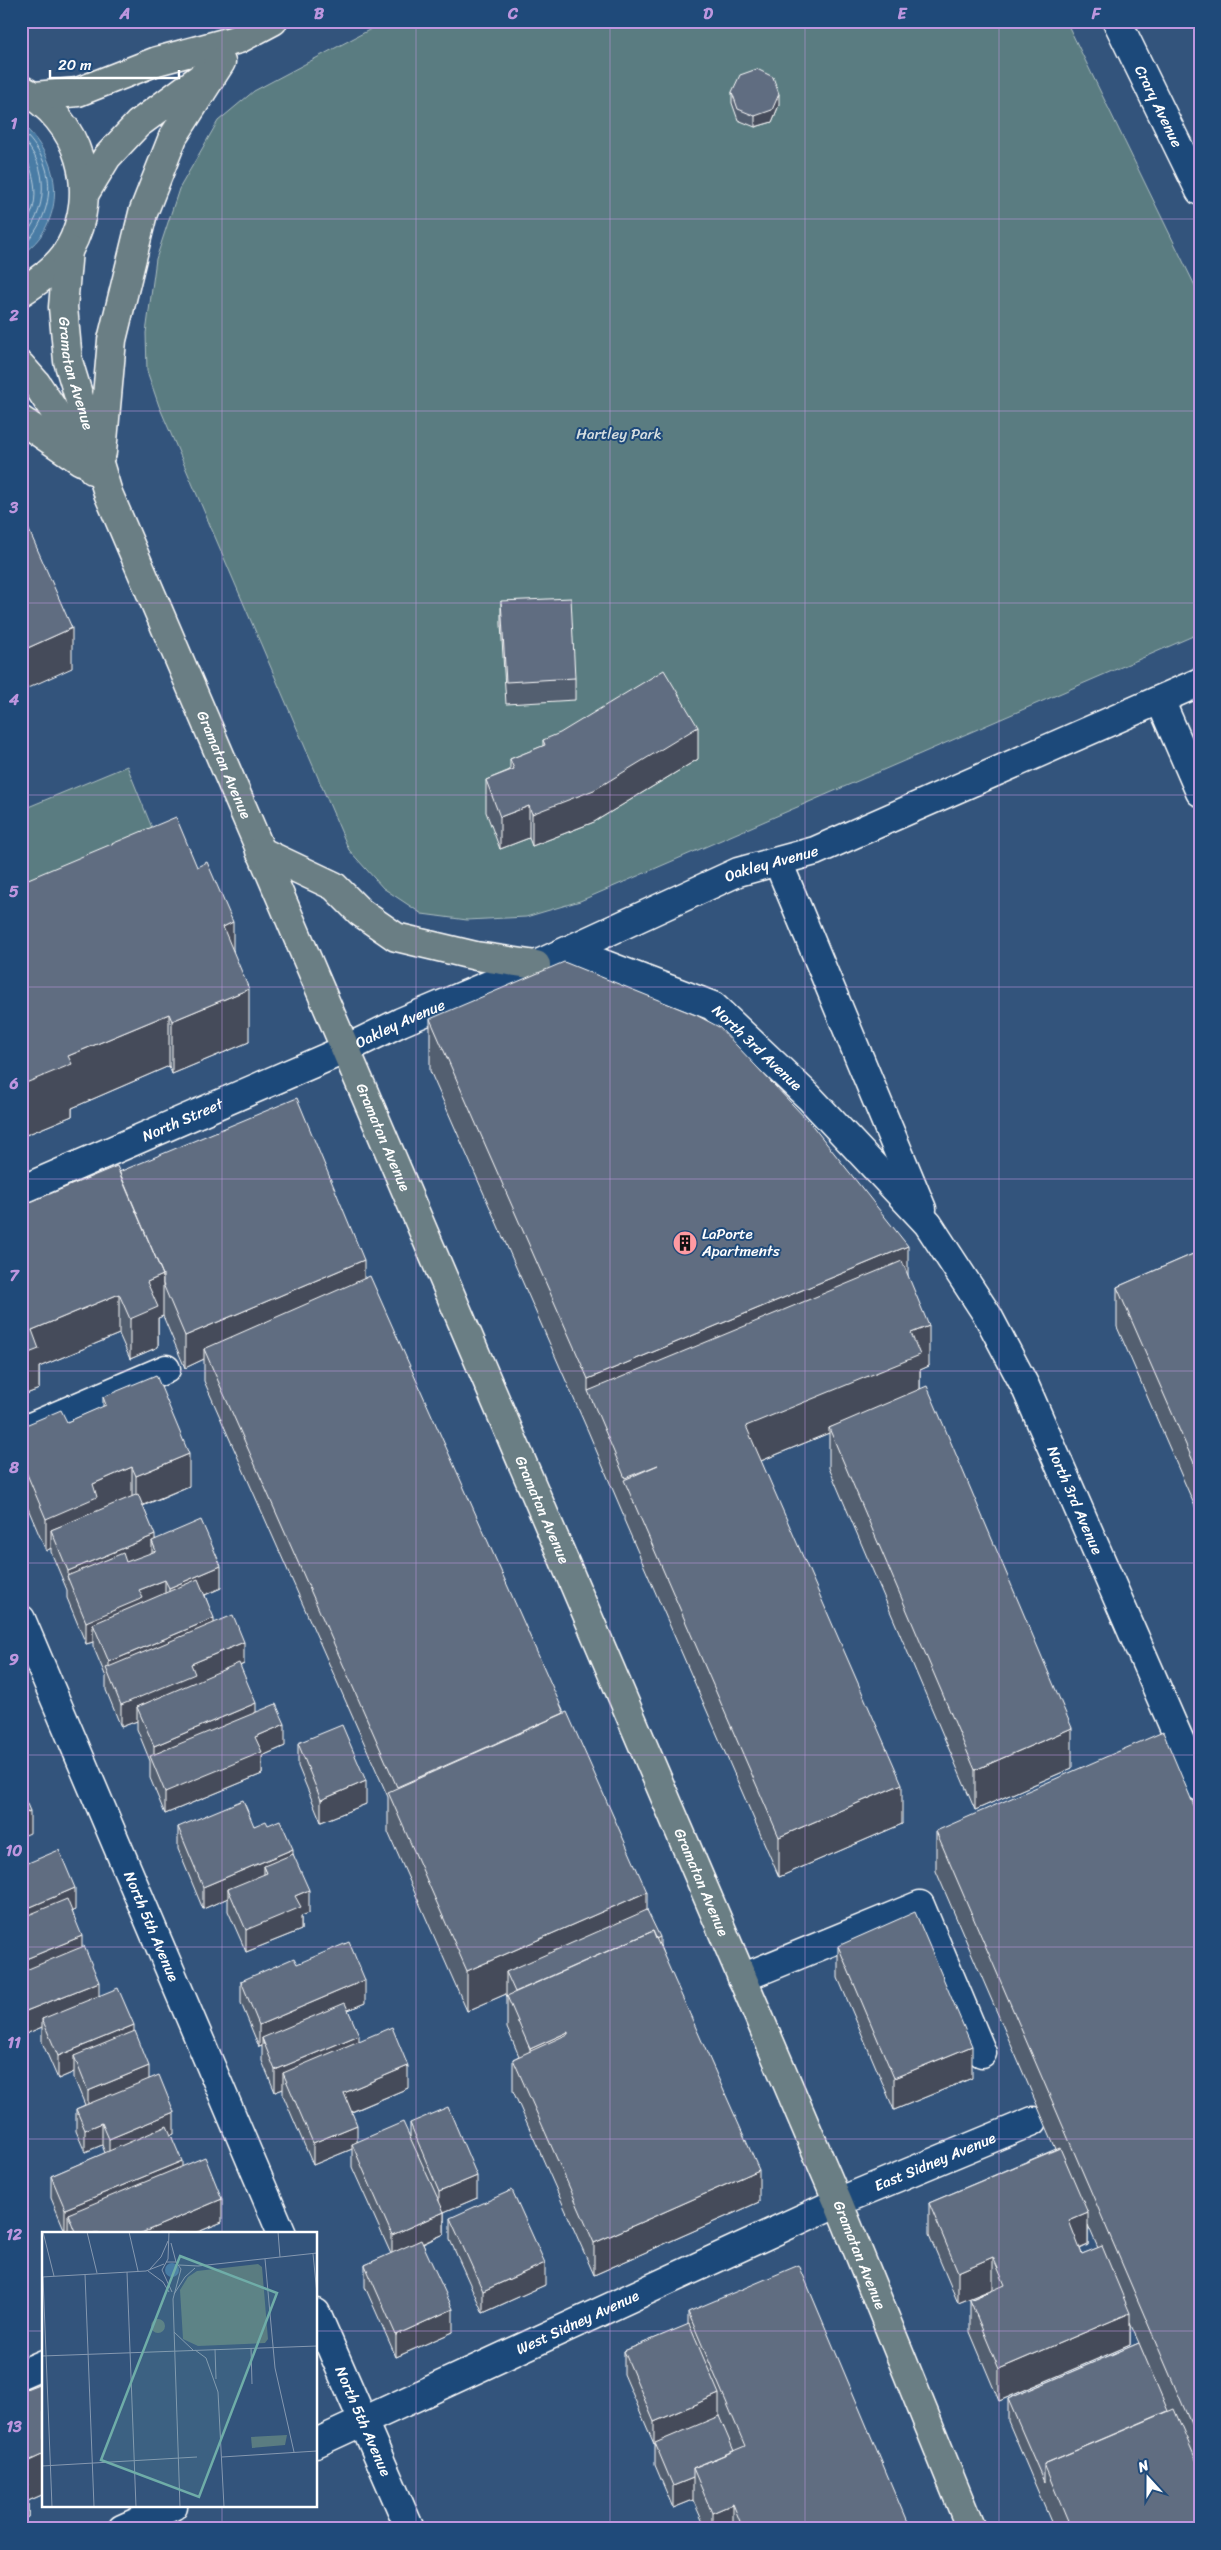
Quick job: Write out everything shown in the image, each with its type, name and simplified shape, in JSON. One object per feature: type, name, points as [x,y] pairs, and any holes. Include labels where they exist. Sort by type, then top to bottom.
[{"type":"main road","points":[[28,93],[78,92],[157,61],[239,39],[273,21]]},
{"type":"main road","points":[[21,420],[96,466],[112,340],[143,213],[173,137],[221,62],[239,39]]},
{"type":"main road","points":[[85,193],[107,157],[138,124],[221,62]]},
{"type":"main road","points":[[21,292],[48,274],[68,250],[80,221],[85,193],[82,165],[72,138],[56,114],[28,93]]},
{"type":"main road","name":"Gramatan Avenue","points":[[68,250],[63,307],[68,362],[96,466],[838,2202],[971,2529]]},
{"type":"main road","name":"Gramatan Avenue","points":[[21,366],[36,383],[96,466]]},
{"type":"main road","points":[[260,851],[334,886],[360,912],[396,937],[476,956],[536,964]]},
{"type":"street","name":"Crary Avenue","points":[[1117,21],[1200,191]]},
{"type":"street","name":"Oakley Avenue","points":[[344,1050],[401,1022],[536,964],[738,872],[815,851],[1200,682]]},
{"type":"street","points":[[1160,700],[1200,792]]},
{"type":"street","name":"North 3rd Avenue","points":[[778,862],[928,1224]]},
{"type":"street","name":"North 3rd Avenue","points":[[536,964],[598,962],[713,1006],[809,1097],[928,1224],[988,1316],[1025,1386],[1200,1787]]},
{"type":"street","name":"North Street","points":[[21,1190],[344,1050]]},
{"type":"street","points":[[21,1431],[166,1369]]},
{"type":"street","name":"North 5th Avenue","points":[[21,1619],[281,2232]]},
{"type":"street","points":[[742,1978],[920,1905],[982,2053]]},
{"type":"street","name":"East Sidney Avenue","points":[[838,2202],[1033,2121]]},
{"type":"street","name":"West Sidney Avenue","points":[[318,2442],[838,2202]]},
{"type":"street","name":"North 5th Avenue","points":[[318,2318],[410,2529]]},
{"type":"street","points":[[21,2374],[42,2365]]},
{"type":"street","points":[[122,2529],[169,2508]]},
{"type":"green space","name":"Hartley Park","points":[[386,21],[1066,21],[1200,296],[1200,633],[580,901],[526,917],[467,920],[422,914],[383,888],[349,850],[159,406],[147,371],[146,333],[156,259],[179,189],[218,121],[254,91]]},
{"type":"green space","points":[[127,766],[165,860],[21,919],[21,810]]},
{"type":"water","points":[[21,123],[42,148],[49,162],[55,192],[48,222],[38,240],[21,256]]},
{"type":"building","points":[[757,69],[773,77],[779,94],[772,110],[755,116],[738,109],[732,92],[740,75]]},
{"type":"building","points":[[21,512],[72,628],[21,651]]},
{"type":"building","points":[[571,598],[575,678],[506,682],[501,601]]},
{"type":"building","points":[[664,670],[698,727],[594,790],[532,814],[529,806],[500,817],[486,780],[514,769],[510,759],[545,745],[543,740],[560,733]]},
{"type":"building","points":[[176,817],[197,867],[207,862],[233,922],[223,927],[249,989],[172,1021],[169,1014],[68,1056],[72,1064],[21,1085],[21,882]]},
{"type":"building","name":"LaPorte Apartments","points":[[564,962],[698,1016],[719,1027],[811,1124],[908,1246],[588,1379],[430,1019]]},
{"type":"building","points":[[297,1098],[364,1260],[185,1336],[163,1284],[163,1275],[119,1172]]},
{"type":"building","points":[[117,1166],[163,1275],[147,1282],[158,1307],[130,1319],[119,1294],[32,1330],[39,1349],[21,1356],[21,1206]]},
{"type":"building","points":[[1200,1251],[1200,1477],[1117,1287]]},
{"type":"building","points":[[902,1261],[929,1326],[911,1333],[920,1355],[746,1426],[902,1784],[779,1837],[624,1480],[658,1465],[625,1478],[588,1391]]},
{"type":"building","points":[[370,1276],[564,1713],[397,1787],[204,1349]]},
{"type":"building","points":[[156,1375],[189,1454],[136,1476],[132,1467],[93,1484],[97,1497],[46,1519],[21,1460],[21,1427],[61,1410],[67,1422],[106,1405],[103,1397]]},
{"type":"building","points":[[927,1386],[1072,1728],[975,1770],[829,1428]]},
{"type":"building","points":[[138,1494],[155,1535],[68,1571],[51,1530]]},
{"type":"building","points":[[201,1520],[221,1566],[169,1588],[165,1580],[139,1590],[143,1598],[86,1622],[67,1576],[123,1553],[126,1562],[156,1551],[152,1541]]},
{"type":"building","points":[[198,1579],[214,1618],[109,1662],[93,1624]]},
{"type":"building","points":[[233,1615],[244,1642],[191,1664],[195,1674],[121,1705],[106,1668]]},
{"type":"building","points":[[239,1663],[256,1703],[154,1746],[137,1707]]},
{"type":"building","points":[[276,1704],[285,1724],[255,1737],[262,1752],[165,1792],[150,1756]]},
{"type":"building","points":[[567,1712],[647,1892],[467,1971],[388,1792]]},
{"type":"building","points":[[342,1725],[366,1781],[321,1800],[298,1743]]},
{"type":"building","points":[[1163,1732],[1200,1820],[1200,2445],[936,1831]]},
{"type":"building","points":[[21,1790],[30,1811],[21,1815]]},
{"type":"building","points":[[243,1800],[254,1826],[266,1821],[268,1825],[280,1820],[293,1849],[203,1887],[178,1827]]},
{"type":"building","points":[[59,1850],[75,1888],[21,1911],[21,1866]]},
{"type":"building","points":[[293,1854],[309,1890],[295,1896],[301,1907],[246,1930],[228,1889],[267,1873],[264,1866]]},
{"type":"building","points":[[67,1899],[82,1936],[21,1961],[21,1918]]},
{"type":"building","points":[[647,1910],[660,1937],[656,1939],[653,1931],[515,1992],[506,1972]]},
{"type":"building","points":[[915,1912],[972,2046],[894,2078],[838,1946]]},
{"type":"building","points":[[653,1931],[759,2170],[594,2243],[513,2059],[568,2034],[568,2032],[530,2049],[507,1996]]},
{"type":"building","points":[[349,1942],[365,1980],[259,2025],[241,1981],[294,1958],[297,1964]]},
{"type":"building","points":[[84,1946],[99,1982],[21,2013],[21,1972]]},
{"type":"building","points":[[118,1988],[134,2025],[58,2056],[42,2019]]},
{"type":"building","points":[[345,2003],[359,2035],[275,2070],[262,2038]]},
{"type":"building","points":[[392,2027],[408,2066],[344,2093],[357,2125],[313,2143],[283,2073]]},
{"type":"building","points":[[135,2031],[149,2066],[88,2091],[74,2056]]},
{"type":"building","points":[[159,2075],[174,2112],[109,2139],[102,2123],[85,2130],[76,2109]]},
{"type":"building","points":[[448,2107],[477,2176],[439,2192],[410,2123]]},
{"type":"building","points":[[403,2122],[444,2212],[392,2235],[352,2144]]},
{"type":"building","points":[[167,2126],[182,2161],[65,2209],[51,2176]]},
{"type":"building","points":[[1060,2148],[1088,2213],[1069,2221],[1082,2254],[1102,2246],[1130,2313],[999,2369],[970,2300],[1005,2285],[993,2257],[958,2272],[929,2203]]},
{"type":"building","points":[[205,2157],[222,2199],[144,2232],[75,2232],[68,2214]]},
{"type":"building","points":[[512,2190],[545,2263],[483,2291],[450,2218]]},
{"type":"building","points":[[421,2240],[453,2309],[396,2335],[365,2265]]},
{"type":"building","points":[[799,2265],[910,2529],[743,2529],[733,2504],[712,2513],[693,2468],[745,2446],[688,2312]]},
{"type":"building","points":[[689,2324],[719,2394],[654,2422],[624,2351]]},
{"type":"building","points":[[1139,2343],[1168,2411],[1044,2464],[1044,2482],[1008,2399]]},
{"type":"building","points":[[42,2383],[42,2455],[22,2464],[21,2391]]},
{"type":"building","points":[[1174,2409],[1200,2469],[1200,2529],[1071,2529],[1044,2464]]},
{"type":"building","points":[[719,2416],[734,2451],[693,2468],[693,2478],[673,2486],[655,2443]]},
{"type":"building","points":[[21,2470],[28,2485],[21,2488]]},
{"type":"place","name":"LaPorte Apartments","points":[[685,1243]]}]
